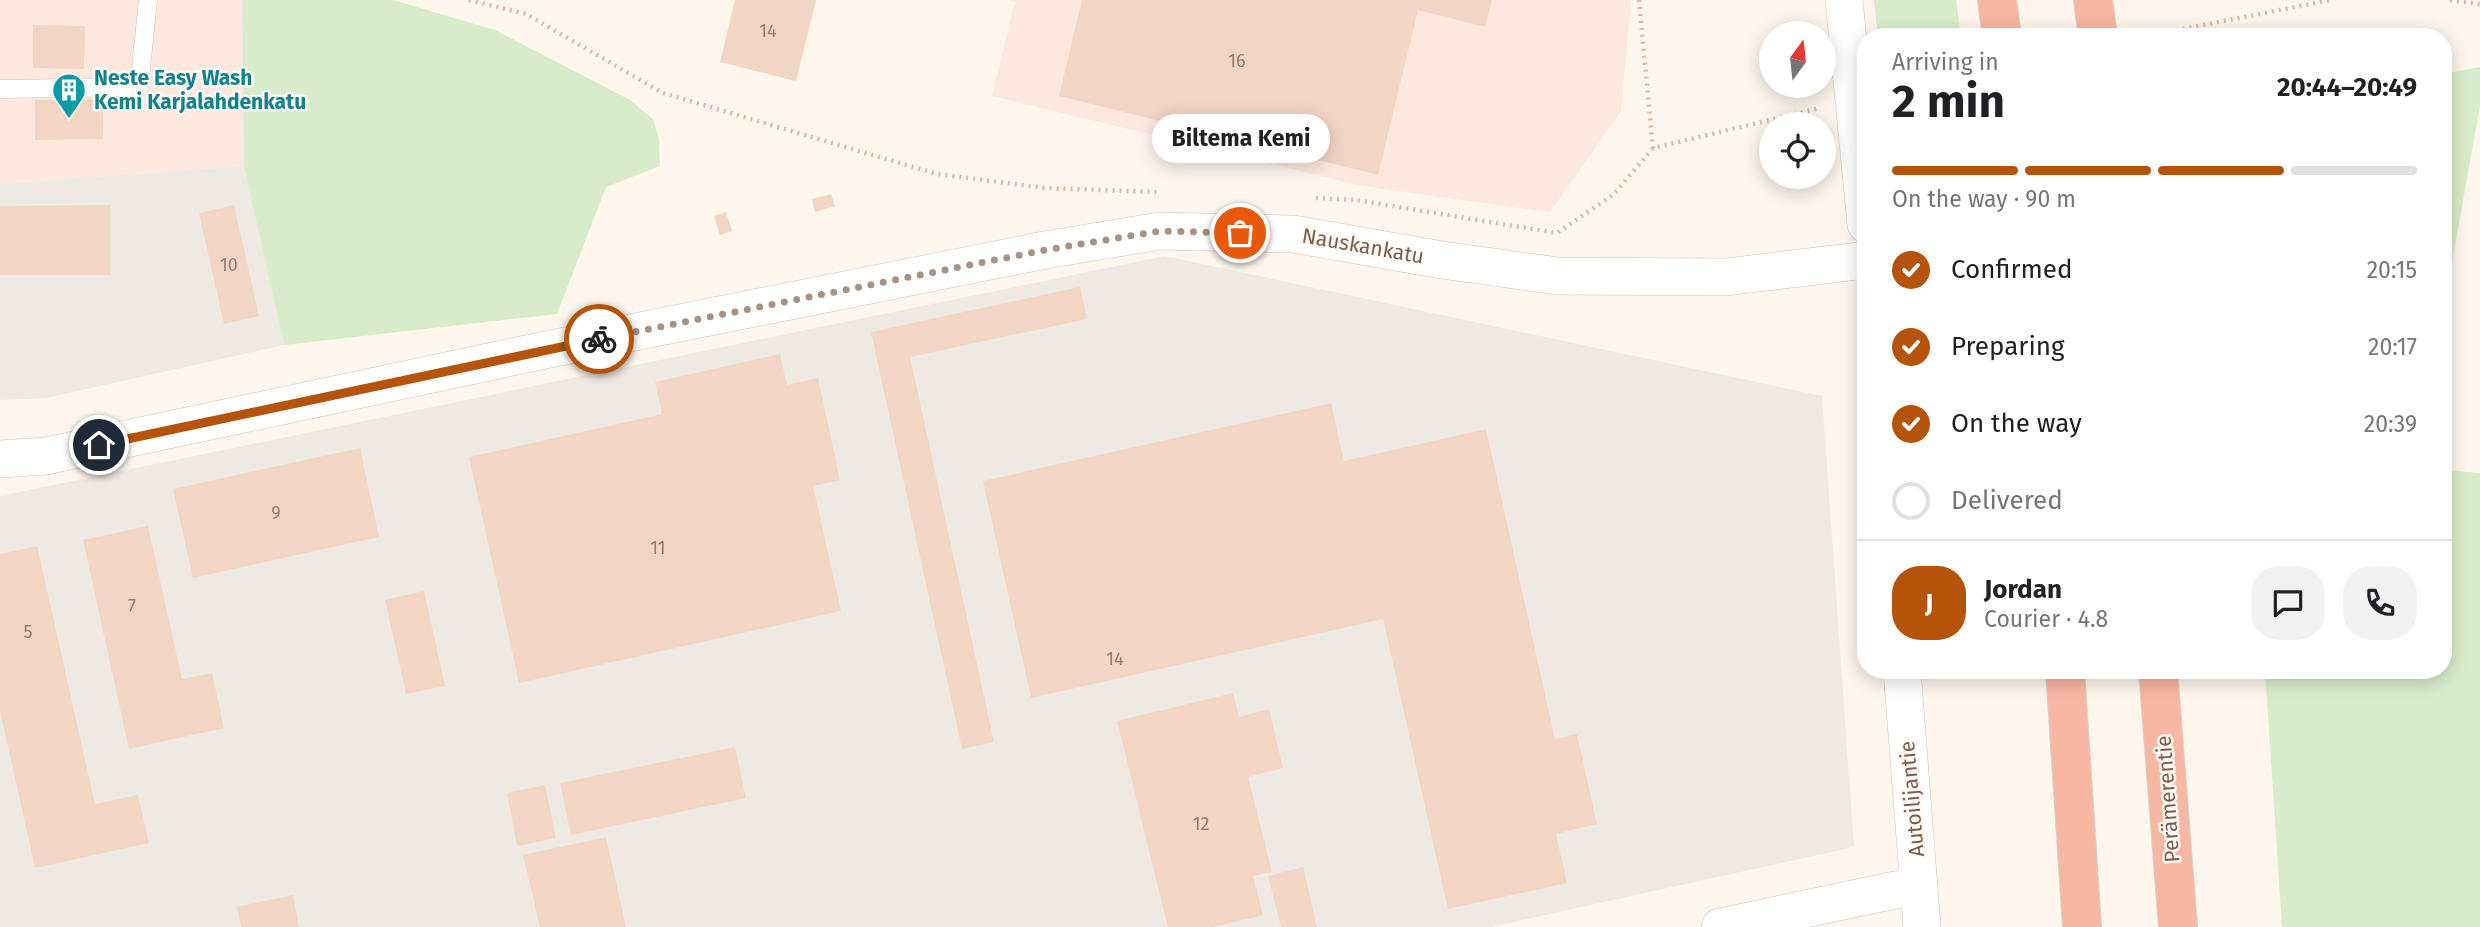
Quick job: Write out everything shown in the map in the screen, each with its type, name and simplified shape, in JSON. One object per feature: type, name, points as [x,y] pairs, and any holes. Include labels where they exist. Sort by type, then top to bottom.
[{"type":"highway","points":[[1997,0],[2001,28]]},
{"type":"highway","points":[[2093,0],[2097,28]]},
{"type":"highway","points":[[2116,28],[2119,0]]},
{"type":"highway","points":[[2066,679],[2082,927]]},
{"type":"highway","name":"Perämerentie","points":[[2159,679],[2178,927]]},
{"type":"street","points":[[1844,0],[1857,132]]},
{"type":"street","name":"Nauskankatu","points":[[0,459],[46,457],[563,346],[1045,250],[1160,231],[1293,234],[1442,260],[1558,276],[1726,276],[1857,261]]},
{"type":"street","name":"Autoilijantie","points":[[1903,679],[1922,927]]},
{"type":"street","points":[[1720,927],[1919,885]]},
{"type":"lane","points":[[0,89],[139,87],[148,0]]},
{"type":"path","points":[[469,0],[526,14],[663,93],[937,174],[1045,188],[1166,192]]},
{"type":"path","points":[[1639,0],[1653,148]]},
{"type":"path","points":[[2188,28],[2331,0]]},
{"type":"path","points":[[2449,0],[2480,4]]},
{"type":"path","points":[[1315,198],[1356,200],[1557,233],[1614,194],[1653,148],[1829,106]]},
{"type":"shaded area","points":[[0,0],[242,0],[244,166],[0,184]]},
{"type":"shaded area","points":[[1010,0],[1631,0],[1621,111],[1550,212],[1362,186],[992,96],[1015,2]]},
{"type":"shaded area","points":[[244,166],[284,345],[46,398],[0,400],[0,184]]},
{"type":"shaded area","points":[[1165,256],[1822,396],[1854,847],[1491,927],[0,927],[0,496]]},
{"type":"green space","points":[[242,0],[393,0],[495,30],[630,100],[653,119],[659,139],[660,166],[606,187],[557,314],[284,345],[244,166]]},
{"type":"green space","points":[[1874,0],[1956,0],[1960,28],[1877,28]]},
{"type":"green space","points":[[2480,67],[2480,105],[2452,263],[2452,72]]},
{"type":"green space","points":[[2452,471],[2480,473],[2480,927],[2282,927],[2266,679],[2452,679]]},
{"type":"building","points":[[735,0],[816,0],[796,81],[720,62]]},
{"type":"building","points":[[1082,0],[1492,0],[1485,27],[1418,10],[1378,175],[1059,96]]},
{"type":"building","points":[[33,25],[85,26],[84,69],[33,68]]},
{"type":"building","name":"Neste Easy Wash Kemi Karjalahdenkatu","points":[[103,99],[103,139],[35,140],[35,100]]},
{"type":"building","points":[[831,194],[835,206],[815,212],[812,199]]},
{"type":"building","points":[[110,205],[110,275],[0,275],[0,206]]},
{"type":"building","points":[[234,205],[259,316],[224,324],[199,213]]},
{"type":"building","points":[[726,212],[732,231],[720,235],[714,216]]},
{"type":"building","points":[[1080,287],[1087,319],[910,357],[994,742],[962,749],[871,332]]},
{"type":"building","points":[[780,354],[787,385],[818,378],[840,480],[813,486],[841,611],[519,683],[469,457],[662,414],[655,382]]},
{"type":"building","points":[[1331,403],[1344,461],[1486,429],[1555,739],[1577,734],[1597,824],[1556,834],[1567,883],[1448,909],[1383,619],[1031,698],[983,481]]},
{"type":"building","points":[[360,448],[379,537],[193,578],[173,489]]},
{"type":"building","points":[[148,526],[182,679],[212,673],[224,728],[129,749],[83,540]]},
{"type":"building","points":[[37,546],[95,804],[138,795],[149,843],[35,868],[0,711],[0,554]]},
{"type":"building","points":[[424,591],[445,686],[406,694],[385,600]]},
{"type":"building","points":[[1233,693],[1239,717],[1269,709],[1283,768],[1248,777],[1272,872],[1253,876],[1263,915],[1213,927],[1168,927],[1117,721]]},
{"type":"building","points":[[735,747],[746,798],[571,835],[560,783]]},
{"type":"building","points":[[545,785],[556,838],[517,846],[507,793]]},
{"type":"building","points":[[606,837],[626,927],[540,927],[523,855]]},
{"type":"building","points":[[1303,867],[1317,927],[1281,927],[1268,876]]},
{"type":"building","points":[[293,895],[299,927],[241,927],[237,907]]},
{"type":"way so far","points":[[599,339],[1045,250],[1160,231],[1240,233]]},
{"type":"place","name":"Neste Easy Wash Kemi Karjalahdenkatu","points":[[69,120]]},
{"type":"place","name":"Biltema Kemi","points":[[1240,233]]},
{"type":"route","points":[[99,445],[599,339]]}]
